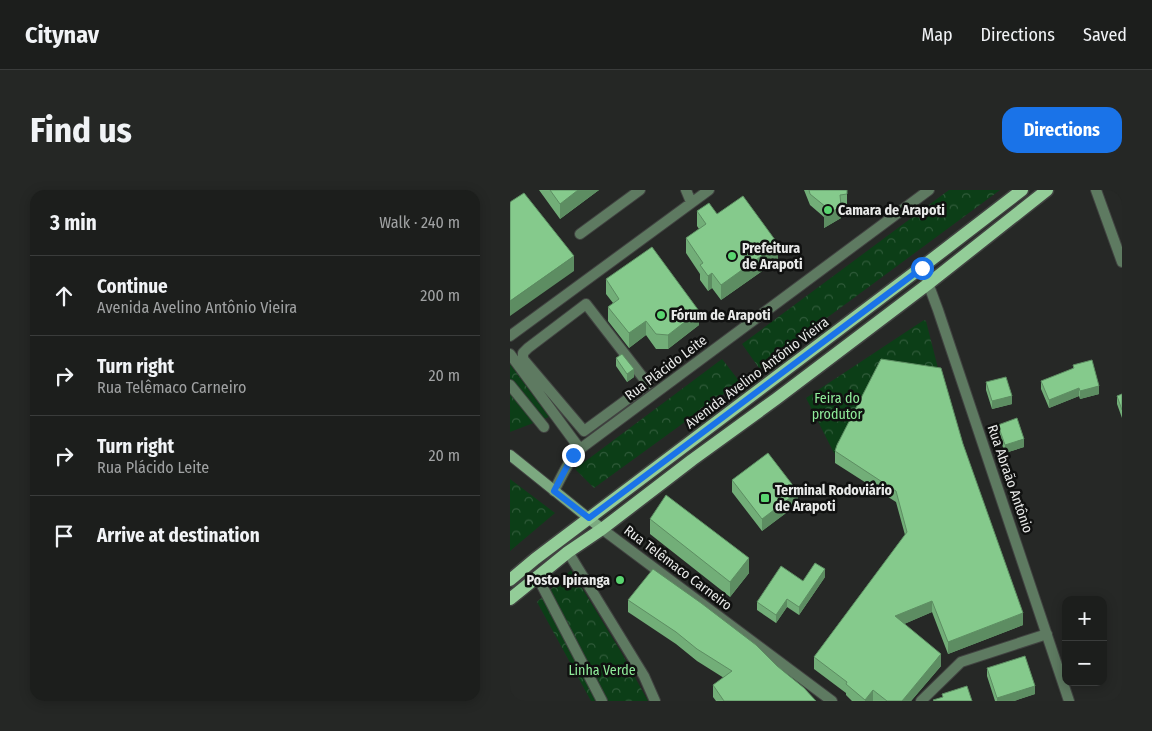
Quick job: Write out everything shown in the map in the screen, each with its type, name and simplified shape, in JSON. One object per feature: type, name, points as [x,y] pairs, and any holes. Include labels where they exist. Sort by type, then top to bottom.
[{"type":"main road","name":"Avenida Avelino Antônio Vieira","points":[[510,580],[535,559],[922,268],[1022,190]]},
{"type":"main road","points":[[510,599],[568,552],[602,529],[928,284],[1047,190]]},
{"type":"main road","points":[[535,559],[541,574]]},
{"type":"street","points":[[580,234],[640,190]]},
{"type":"street","points":[[686,190],[691,202]]},
{"type":"street","points":[[510,336],[708,190]]},
{"type":"street","name":"Rua Plácido Leite","points":[[554,491],[573,455],[580,449],[929,190]]},
{"type":"street","points":[[1096,190],[1122,262]]},
{"type":"street","name":"Rua Abraão Antônio","points":[[922,268],[938,310],[1069,701]]},
{"type":"street","points":[[586,304],[648,384],[584,431],[523,359],[523,352],[586,304]]},
{"type":"street","points":[[510,354],[580,449]]},
{"type":"street","points":[[510,384],[544,427]]},
{"type":"street","name":"Rua Telêmaco Carneiro","points":[[510,455],[602,529],[832,701]]},
{"type":"street","points":[[568,552],[644,676],[655,701]]},
{"type":"street","points":[[541,574],[602,701]]},
{"type":"street","points":[[921,701],[961,662],[1047,634]]},
{"type":"green space","points":[[949,190],[1000,190],[759,368],[742,344]]},
{"type":"green space","name":"Feira do produtor","points":[[924,320],[926,321],[941,380],[837,457],[806,398]]},
{"type":"green space","points":[[722,359],[740,382],[594,488],[575,469]]},
{"type":"green space","points":[[510,364],[549,417],[510,432]]},
{"type":"green space","points":[[510,479],[555,513],[510,551]]},
{"type":"green space","name":"Linha Verde","points":[[571,570],[621,652],[648,701],[591,701],[537,602]]},
{"type":"building","points":[[550,190],[578,190],[560,204]]},
{"type":"building","points":[[809,190],[847,190],[847,194],[840,195],[841,206],[824,217],[826,207],[810,194]]},
{"type":"building","points":[[524,193],[574,256],[510,301],[510,202]]},
{"type":"building","name":"Prefeitura de Arapoti","points":[[743,196],[778,244],[721,285],[712,273],[708,276],[700,265],[703,263],[686,238],[706,224],[697,211],[709,203],[717,214]]},
{"type":"building","name":"Fórum de Arapoti","points":[[652,247],[699,311],[668,335],[656,334],[646,321],[629,333],[608,307],[619,299],[606,279]]},
{"type":"building","points":[[622,354],[634,369],[627,374],[616,358]]},
{"type":"building","points":[[881,359],[941,368],[963,444],[1023,613],[948,642],[932,601],[895,616],[941,654],[902,701],[887,701],[873,690],[865,700],[846,684],[847,682],[814,657],[907,532],[896,491],[835,451]]},
{"type":"building","points":[[1092,360],[1099,386],[1080,391],[1079,388],[1049,400],[1041,381],[1074,368],[1073,365]]},
{"type":"building","points":[[1006,377],[1012,396],[992,401],[986,382]]},
{"type":"building","points":[[1122,394],[1122,410],[1117,396]]},
{"type":"building","points":[[1017,418],[1024,439],[1005,445],[998,425]]},
{"type":"building","name":"Terminal Rodoviário de Arapoti","points":[[768,453],[798,492],[762,519],[732,480]]},
{"type":"building","points":[[666,495],[749,558],[730,582],[650,519]]},
{"type":"building","points":[[815,563],[825,569],[799,607],[787,599],[776,615],[757,602],[781,566],[803,581]]},
{"type":"building","points":[[653,569],[756,645],[816,701],[724,701],[713,685],[732,671],[697,649],[676,632],[628,600]]},
{"type":"building","points":[[1025,656],[1035,686],[997,698],[987,668]]},
{"type":"building","points":[[967,686],[972,701],[933,700],[943,697],[942,694]]},
{"type":"place","name":"Camara de Arapoti","points":[[828,210]]},
{"type":"place","name":"Prefeitura de Arapoti","points":[[732,256]]},
{"type":"place","name":"Fórum de Arapoti","points":[[661,315]]},
{"type":"place","name":"Terminal Rodoviário de Arapoti","points":[[765,498]]},
{"type":"place","name":"Posto Ipiranga","points":[[620,580]]},
{"type":"route","points":[[573,455],[554,491],[589,518],[922,268]]}]
